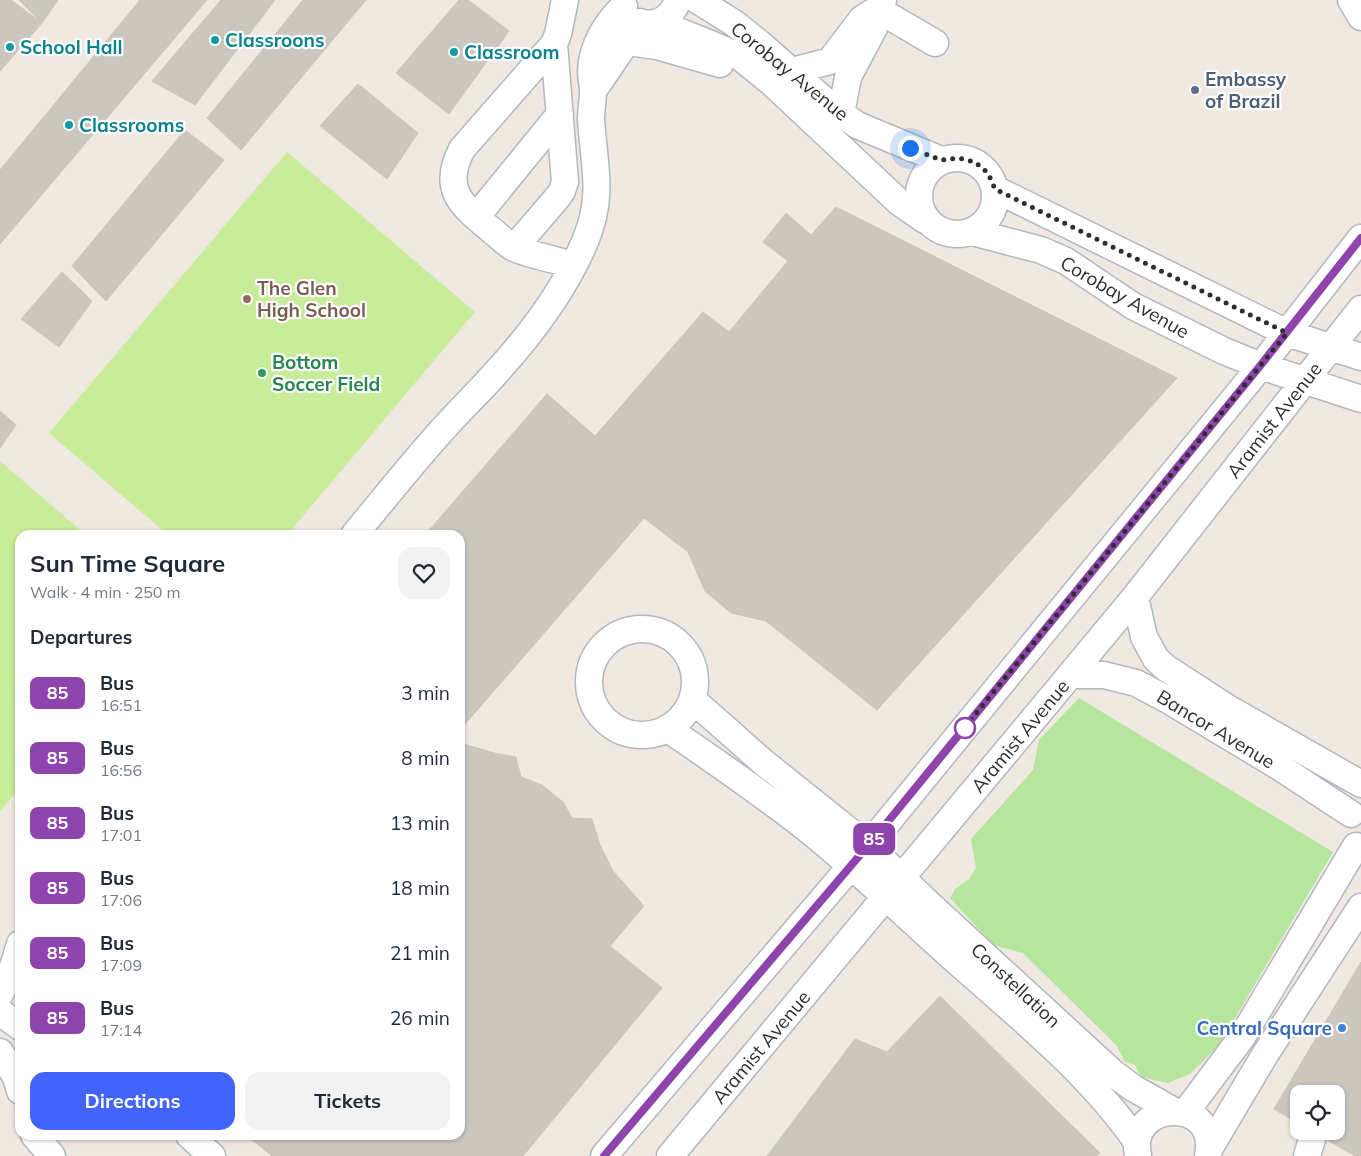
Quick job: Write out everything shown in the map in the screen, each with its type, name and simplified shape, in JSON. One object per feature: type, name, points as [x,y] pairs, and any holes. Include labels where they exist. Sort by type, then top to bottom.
[{"type":"street","points":[[514,248],[562,191],[565,182],[554,44],[565,0]]},
{"type":"street","points":[[358,530],[444,428],[508,359],[545,311],[574,265],[594,216],[597,197],[598,175],[591,114],[593,91],[591,70],[604,28],[612,18],[630,14],[668,18],[678,0]]},
{"type":"street","name":"Corobay Avenue","points":[[696,0],[734,23],[792,70],[841,114],[857,125],[941,160],[958,158],[975,162],[988,173],[995,189],[1287,333],[1361,357]]},
{"type":"street","points":[[1351,0],[1361,18]]},
{"type":"street","points":[[792,70],[830,61],[862,19],[880,4]]},
{"type":"street","points":[[880,4],[935,44]]},
{"type":"street","points":[[841,114],[848,77],[874,28],[880,4]]},
{"type":"street","points":[[630,14],[642,43],[766,78]]},
{"type":"street","points":[[593,91],[630,14]]},
{"type":"street","name":"Corobay Avenue","points":[[630,14],[740,57],[766,78],[899,202],[939,231],[956,236],[972,232],[1041,250],[1066,261],[1133,306],[1198,340],[1260,366],[1361,398]]},
{"type":"street","points":[[554,44],[462,149],[456,162],[453,177],[456,194],[465,208],[514,248],[574,265]]},
{"type":"street","points":[[476,218],[560,114]]},
{"type":"street","points":[[926,220],[918,204],[919,186],[927,171],[941,160]]},
{"type":"street","points":[[972,232],[987,222],[994,206],[995,189]]},
{"type":"street","points":[[604,1156],[868,846],[1287,333],[1361,238]]},
{"type":"street","name":"Aramist Avenue","points":[[670,1156],[1135,597],[1361,309]]},
{"type":"street","name":"Bancor Avenue","points":[[1135,597],[1144,637],[1156,659],[1166,668],[1226,707],[1361,784]]},
{"type":"street","points":[[646,629],[666,634],[672,637],[690,658],[694,672],[693,700],[687,712],[668,729],[640,736],[626,733],[614,727],[603,718],[595,707],[590,687],[592,666],[598,653],[607,642],[618,634],[646,629]]},
{"type":"street","name":"Bancor Avenue","points":[[1070,675],[1114,676],[1136,683],[1170,701],[1278,766],[1356,806]]},
{"type":"street","name":"Constellation","points":[[693,700],[763,762],[868,846],[1112,1073],[1133,1088],[1179,1112],[1195,1118],[1204,1126],[1208,1138],[1209,1153]]},
{"type":"street","name":"Constellation","points":[[668,729],[747,783],[807,830],[886,898],[1061,1056],[1109,1105],[1138,1149]]},
{"type":"street","points":[[747,783],[763,762]]},
{"type":"street","points":[[1138,1149],[1140,1133],[1153,1117],[1163,1112],[1179,1112],[1242,1037],[1359,848],[1350,830],[1356,806]]},
{"type":"street","points":[[1209,1153],[1266,1053],[1361,906]]},
{"type":"street","points":[[0,960],[15,943]]},
{"type":"street","points":[[0,994],[15,960]]},
{"type":"street","points":[[0,1012],[15,1023]]},
{"type":"street","points":[[0,1052],[10,1066],[15,1078]]},
{"type":"street","points":[[38,1140],[52,1156]]},
{"type":"street","points":[[194,1140],[212,1156]]},
{"type":"green space","name":"Bottom Soccer Field","points":[[287,152],[475,312],[291,530],[162,530],[49,433]]},
{"type":"green space","points":[[0,461],[80,530],[15,530],[15,793],[0,812]]},
{"type":"green space","points":[[1079,698],[1333,852],[1219,1045],[1190,1074],[1168,1083],[1141,1077],[1135,1065],[1125,1062],[1117,1046],[1023,953],[993,945],[950,898],[955,889],[969,879],[976,868],[971,839],[1033,770],[1039,740]]},
{"type":"building","name":"School Hall","points":[[0,0],[11,0],[42,23],[0,71]]},
{"type":"building","points":[[19,0],[58,0],[42,23]]},
{"type":"building","name":"Classrooms","points":[[140,0],[207,0],[0,244],[0,170]]},
{"type":"building","name":"Classroons","points":[[221,0],[275,0],[195,105],[152,81]]},
{"type":"building","name":"Classrooms","points":[[303,0],[366,0],[241,150],[207,118]]},
{"type":"building","name":"Classroom","points":[[459,0],[468,0],[509,31],[449,114],[396,73]]},
{"type":"building","points":[[358,84],[418,133],[387,179],[320,126]]},
{"type":"building","name":"Classrooms","points":[[185,130],[224,160],[106,301],[72,266]]},
{"type":"building","points":[[836,207],[1177,378],[877,710],[766,621],[731,613],[705,591],[688,552],[644,518],[576,458],[703,312],[729,332],[788,261],[763,242],[786,213],[811,235]]},
{"type":"building","points":[[62,272],[92,301],[59,347],[21,319]]},
{"type":"building","points":[[547,394],[595,436],[576,458],[644,518],[465,724],[465,530],[429,530]]},
{"type":"building","points":[[0,411],[16,425],[0,448]]},
{"type":"building","points":[[465,744],[516,757],[521,777],[542,785],[563,802],[572,818],[592,819],[600,845],[613,871],[644,906],[610,946],[662,988],[523,1156],[272,1156],[252,1140],[465,1140]]},
{"type":"building","name":"Central Square","points":[[1361,962],[1361,1156],[1355,1156],[1327,1140],[1345,1140],[1345,1085],[1290,1085],[1290,1119],[1274,1109]]},
{"type":"building","points":[[940,996],[1100,1153],[1097,1156],[767,1156],[855,1039],[887,1052]]},
{"type":"bus line","name":"85","points":[[604,1156],[877,835],[1287,333],[1361,238]]},
{"type":"place","name":"Classroons","points":[[215,40]]},
{"type":"place","name":"School Hall","points":[[10,47]]},
{"type":"place","name":"Classroom","points":[[454,52]]},
{"type":"place","name":"Embassy of Brazil","points":[[1195,90]]},
{"type":"place","name":"Classrooms","points":[[69,125]]},
{"type":"place","name":"The Glen High School","points":[[247,299]]},
{"type":"place","name":"Bottom Soccer Field","points":[[262,373]]},
{"type":"place","name":"Central Square","points":[[1342,1028]]},
{"type":"route","points":[[910,148],[941,160],[958,158],[975,162],[988,173],[995,189],[1287,333],[960,733],[965,728]]}]
